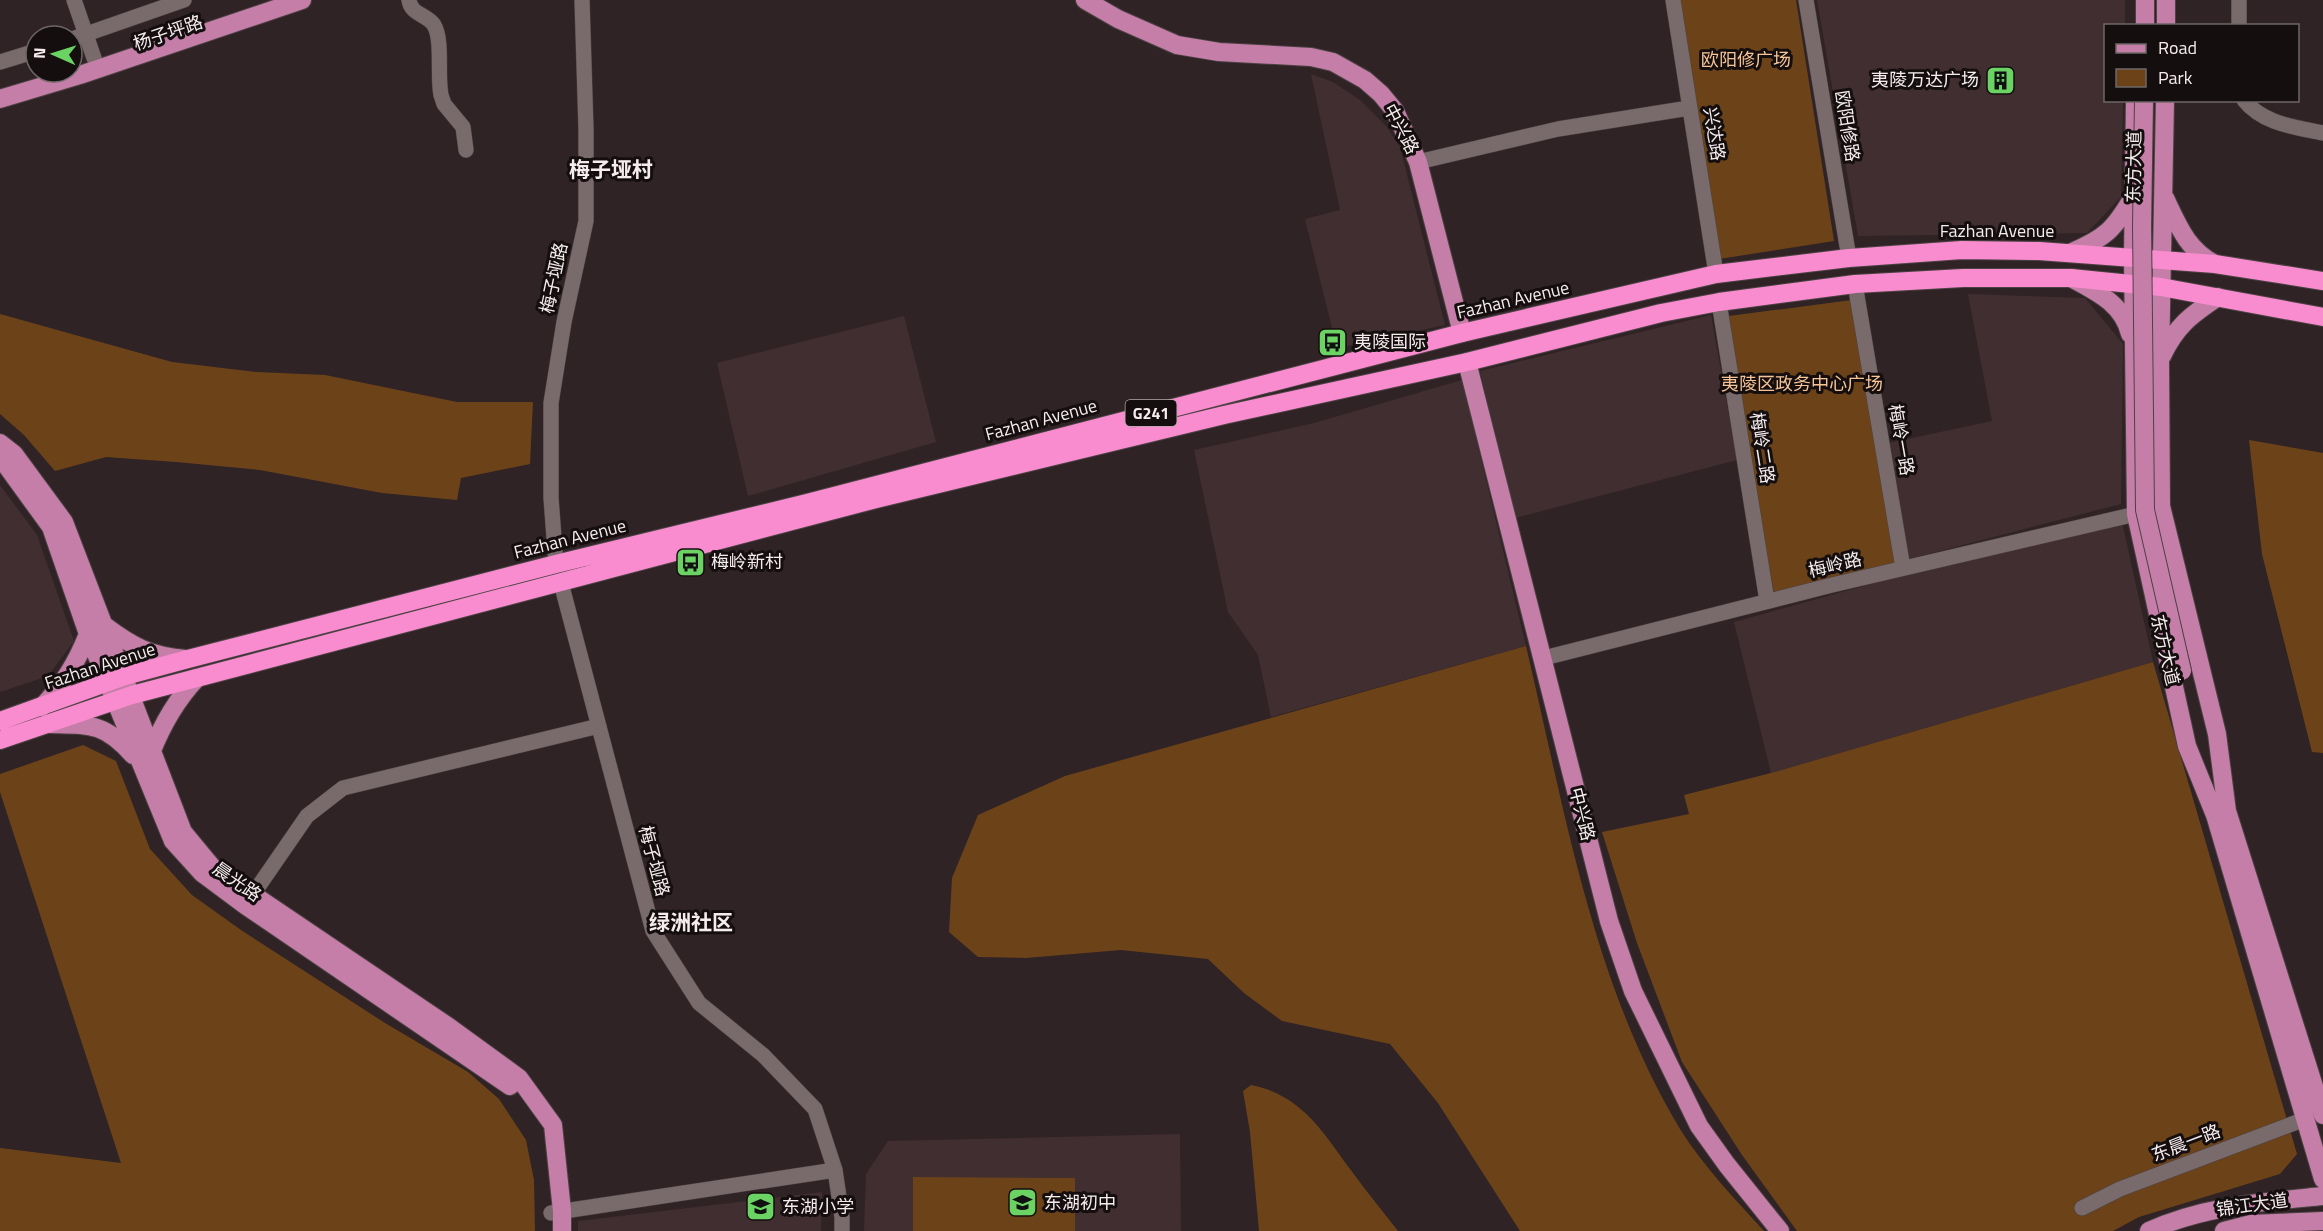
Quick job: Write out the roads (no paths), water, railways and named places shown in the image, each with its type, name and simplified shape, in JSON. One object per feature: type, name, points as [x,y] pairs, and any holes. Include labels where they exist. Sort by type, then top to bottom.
[{"type":"highway","name":"Fazhan Avenue","points":[[0,740],[117,679],[188,659],[555,564],[807,503],[1462,333],[1716,274],[1849,258],[1962,250],[2070,253],[2162,259],[2215,264],[2323,281]]},
{"type":"highway","name":"Fazhan Avenue","points":[[0,721],[44,716],[123,698],[888,496],[1213,418],[1467,362],[1661,313],[1719,302],[1855,284],[1963,278],[2071,278],[2161,287],[2323,317]]},
{"type":"main road","name":"杨子坪路","points":[[84,62],[264,0]]},
{"type":"main road","points":[[0,99],[80,75],[302,0]]},
{"type":"main road","name":"中兴路","points":[[1085,0],[1118,19],[1177,45],[1219,52],[1311,57],[1333,62],[1350,71],[1381,94],[1395,111],[1418,162],[1462,333]]},
{"type":"main road","points":[[2135,24],[2136,0]]},
{"type":"main road","points":[[2145,0],[2145,24]]},
{"type":"main road","points":[[2154,0],[2154,24]]},
{"type":"main road","points":[[2166,0],[2166,24]]},
{"type":"main road","points":[[0,88],[24,81]]},
{"type":"main road","name":"东方大道","points":[[2135,102],[2133,285],[2136,514],[2187,746],[2221,813],[2314,1117],[2323,1179]]},
{"type":"main road","points":[[2144,102],[2142,226],[2145,510],[2221,813]]},
{"type":"main road","points":[[2153,102],[2153,509],[2221,813]]},
{"type":"main road","name":"东方大道","points":[[2165,102],[2160,360],[2161,506],[2217,734],[2221,813]]},
{"type":"main road","points":[[2163,193],[2182,234],[2200,256],[2215,264]]},
{"type":"main road","points":[[2070,253],[2098,241],[2122,216],[2134,196]]},
{"type":"main road","points":[[2071,278],[2096,291],[2114,304],[2127,322],[2134,352]]},
{"type":"main road","points":[[2160,360],[2171,337],[2182,323],[2218,297]]},
{"type":"main road","name":"中兴路","points":[[1467,362],[1609,921],[1633,992],[1699,1126],[1780,1231]]},
{"type":"main road","name":"晨光路","points":[[0,443],[14,454],[64,522],[105,626],[117,679],[146,759],[183,832],[212,867],[250,899],[449,1027],[519,1078],[554,1125],[557,1212],[562,1231]]},
{"type":"main road","name":"晨光路","points":[[0,458],[51,527],[88,634],[117,679]]},
{"type":"main road","points":[[105,626],[131,646],[145,652],[188,659]]},
{"type":"main road","points":[[88,634],[77,661],[44,716],[100,728],[146,759],[172,709],[184,691],[197,678]]},
{"type":"main road","name":"锦江大道","points":[[2149,1231],[2168,1222],[2204,1212],[2323,1196]]},
{"type":"main road","name":"晨光路","points":[[551,1231],[557,1212]]},
{"type":"main road","name":"锦江大道","points":[[2224,1231],[2251,1224],[2323,1221]]},
{"type":"street","points":[[74,0],[77,24]]},
{"type":"street","points":[[84,34],[184,0]]},
{"type":"street","points":[[409,0],[409,5],[415,12],[433,23],[438,33],[441,95],[444,104],[463,127],[466,150]]},
{"type":"street","name":"梅子垭路","points":[[555,564],[551,498],[551,403],[564,322],[586,221],[582,0]]},
{"type":"street","name":"兴达路","points":[[1673,0],[1716,274]]},
{"type":"street","name":"欧阳修路","points":[[1806,0],[1849,258]]},
{"type":"street","points":[[2239,0],[2239,24]]},
{"type":"street","points":[[84,43],[94,58]]},
{"type":"street","points":[[0,62],[24,55]]},
{"type":"street","points":[[2246,102],[2253,111],[2263,117],[2323,133]]},
{"type":"street","points":[[1418,162],[1558,129],[1689,108]]},
{"type":"street","name":"梅岭一路","points":[[1855,284],[1903,568]]},
{"type":"street","name":"梅岭二路","points":[[1719,302],[1767,601]]},
{"type":"street","name":"梅岭路","points":[[1544,658],[1767,601],[2136,514]]},
{"type":"street","name":"梅子垭路","points":[[561,583],[653,931],[699,1003],[763,1055],[815,1108],[835,1170],[842,1231]]},
{"type":"street","points":[[250,899],[308,816],[343,788],[599,726]]},
{"type":"street","name":"东晨一路","points":[[2082,1208],[2120,1189],[2314,1117]]},
{"type":"street","points":[[557,1212],[835,1170]]},
{"type":"place","name":"夷陵万达广场","points":[[2000,80]]},
{"type":"place","name":"夷陵国际","points":[[1333,342]]},
{"type":"place","name":"梅岭新村","points":[[690,562]]},
{"type":"place","name":"东湖初中","points":[[1023,1203]]},
{"type":"place","name":"东湖小学","points":[[761,1207]]},
{"type":"district","name":"梅子垭村","points":[[611,170]]},
{"type":"district","name":"绿洲社区","points":[[691,923]]},
{"type":"park label","name":"欧阳修广场","points":[[1746,60]]},
{"type":"park label","name":"夷陵区政务中心广场","points":[[1802,384]]}]
